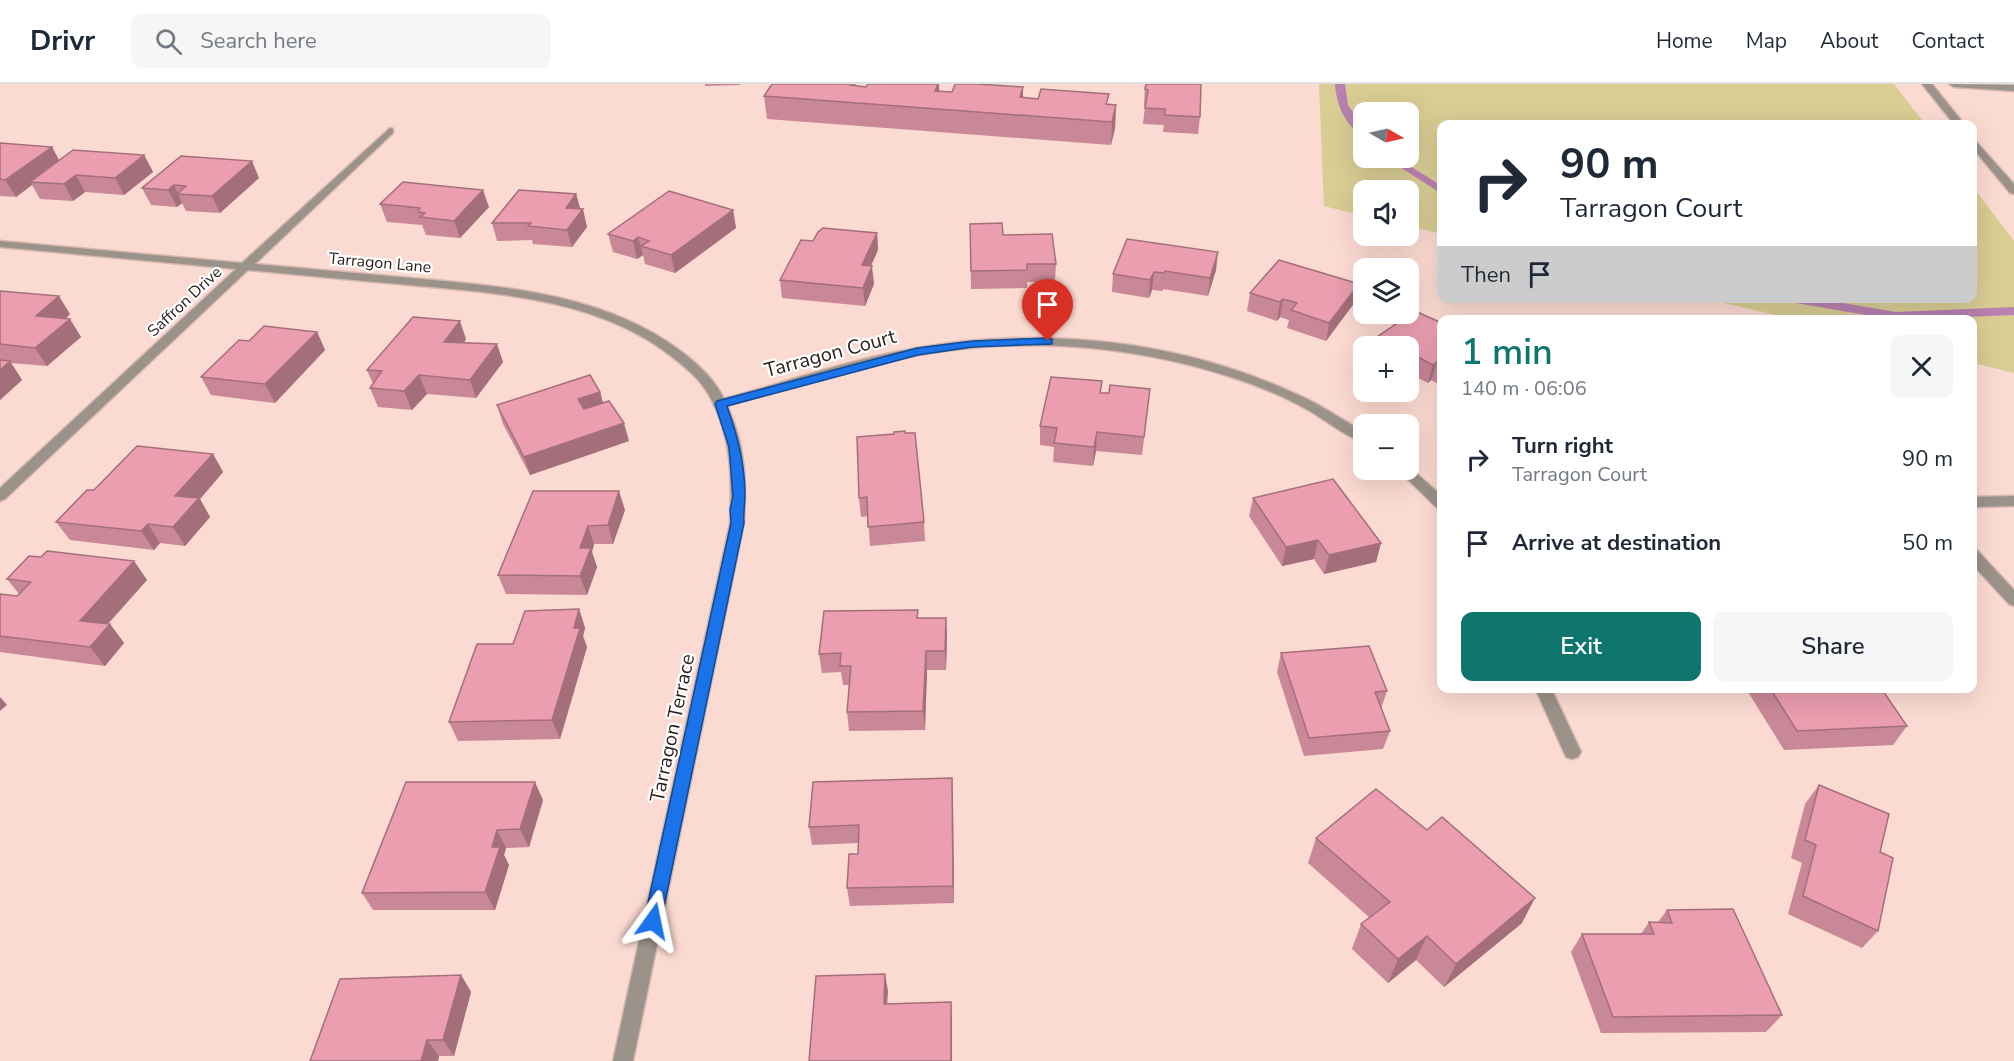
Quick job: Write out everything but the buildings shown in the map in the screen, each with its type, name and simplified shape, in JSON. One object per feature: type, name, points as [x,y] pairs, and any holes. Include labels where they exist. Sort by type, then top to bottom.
[{"type":"street","points":[[1926,84],[1956,120]]},
{"type":"street","points":[[1954,84],[2014,88]]},
{"type":"street","name":"Saffron Drive","points":[[0,496],[390,131]]},
{"type":"street","points":[[1977,146],[2014,191]]},
{"type":"street","name":"Tarragon Lane","points":[[0,244],[507,291],[572,303],[615,318],[654,338],[703,378],[721,404]]},
{"type":"street","name":"Tarragon Court","points":[[721,404],[917,352],[973,344],[1066,342],[1161,354],[1250,379],[1317,410],[1353,431]]},
{"type":"street","name":"Tarragon Terrace","points":[[623,1061],[737,523],[736,509],[739,497],[735,447],[721,404]]},
{"type":"street","points":[[1416,480],[1437,500]]},
{"type":"street","points":[[1977,502],[2014,501]]},
{"type":"street","points":[[1977,559],[2014,600]]},
{"type":"street","points":[[1546,693],[1572,752]]},
{"type":"shaded area","points":[[1319,84],[1894,84],[1922,120],[1437,120],[1437,233],[1419,228],[1419,180],[1353,180],[1353,213],[1324,206]]},
{"type":"shaded area","points":[[1977,192],[2014,241],[2014,373],[1977,364],[1977,315],[1776,315],[1723,303],[1977,303]]},
{"type":"waterway","points":[[1340,84],[1346,111],[1353,121]]},
{"type":"waterway","points":[[1406,168],[1437,188]]},
{"type":"waterway","points":[[1819,303],[1890,315]]},
{"type":"waterway","points":[[1911,315],[2014,311]]},
{"type":"route","points":[[653,921],[737,523],[736,509],[739,497],[735,447],[730,425],[721,404],[917,352],[973,344],[1048,341]]}]
